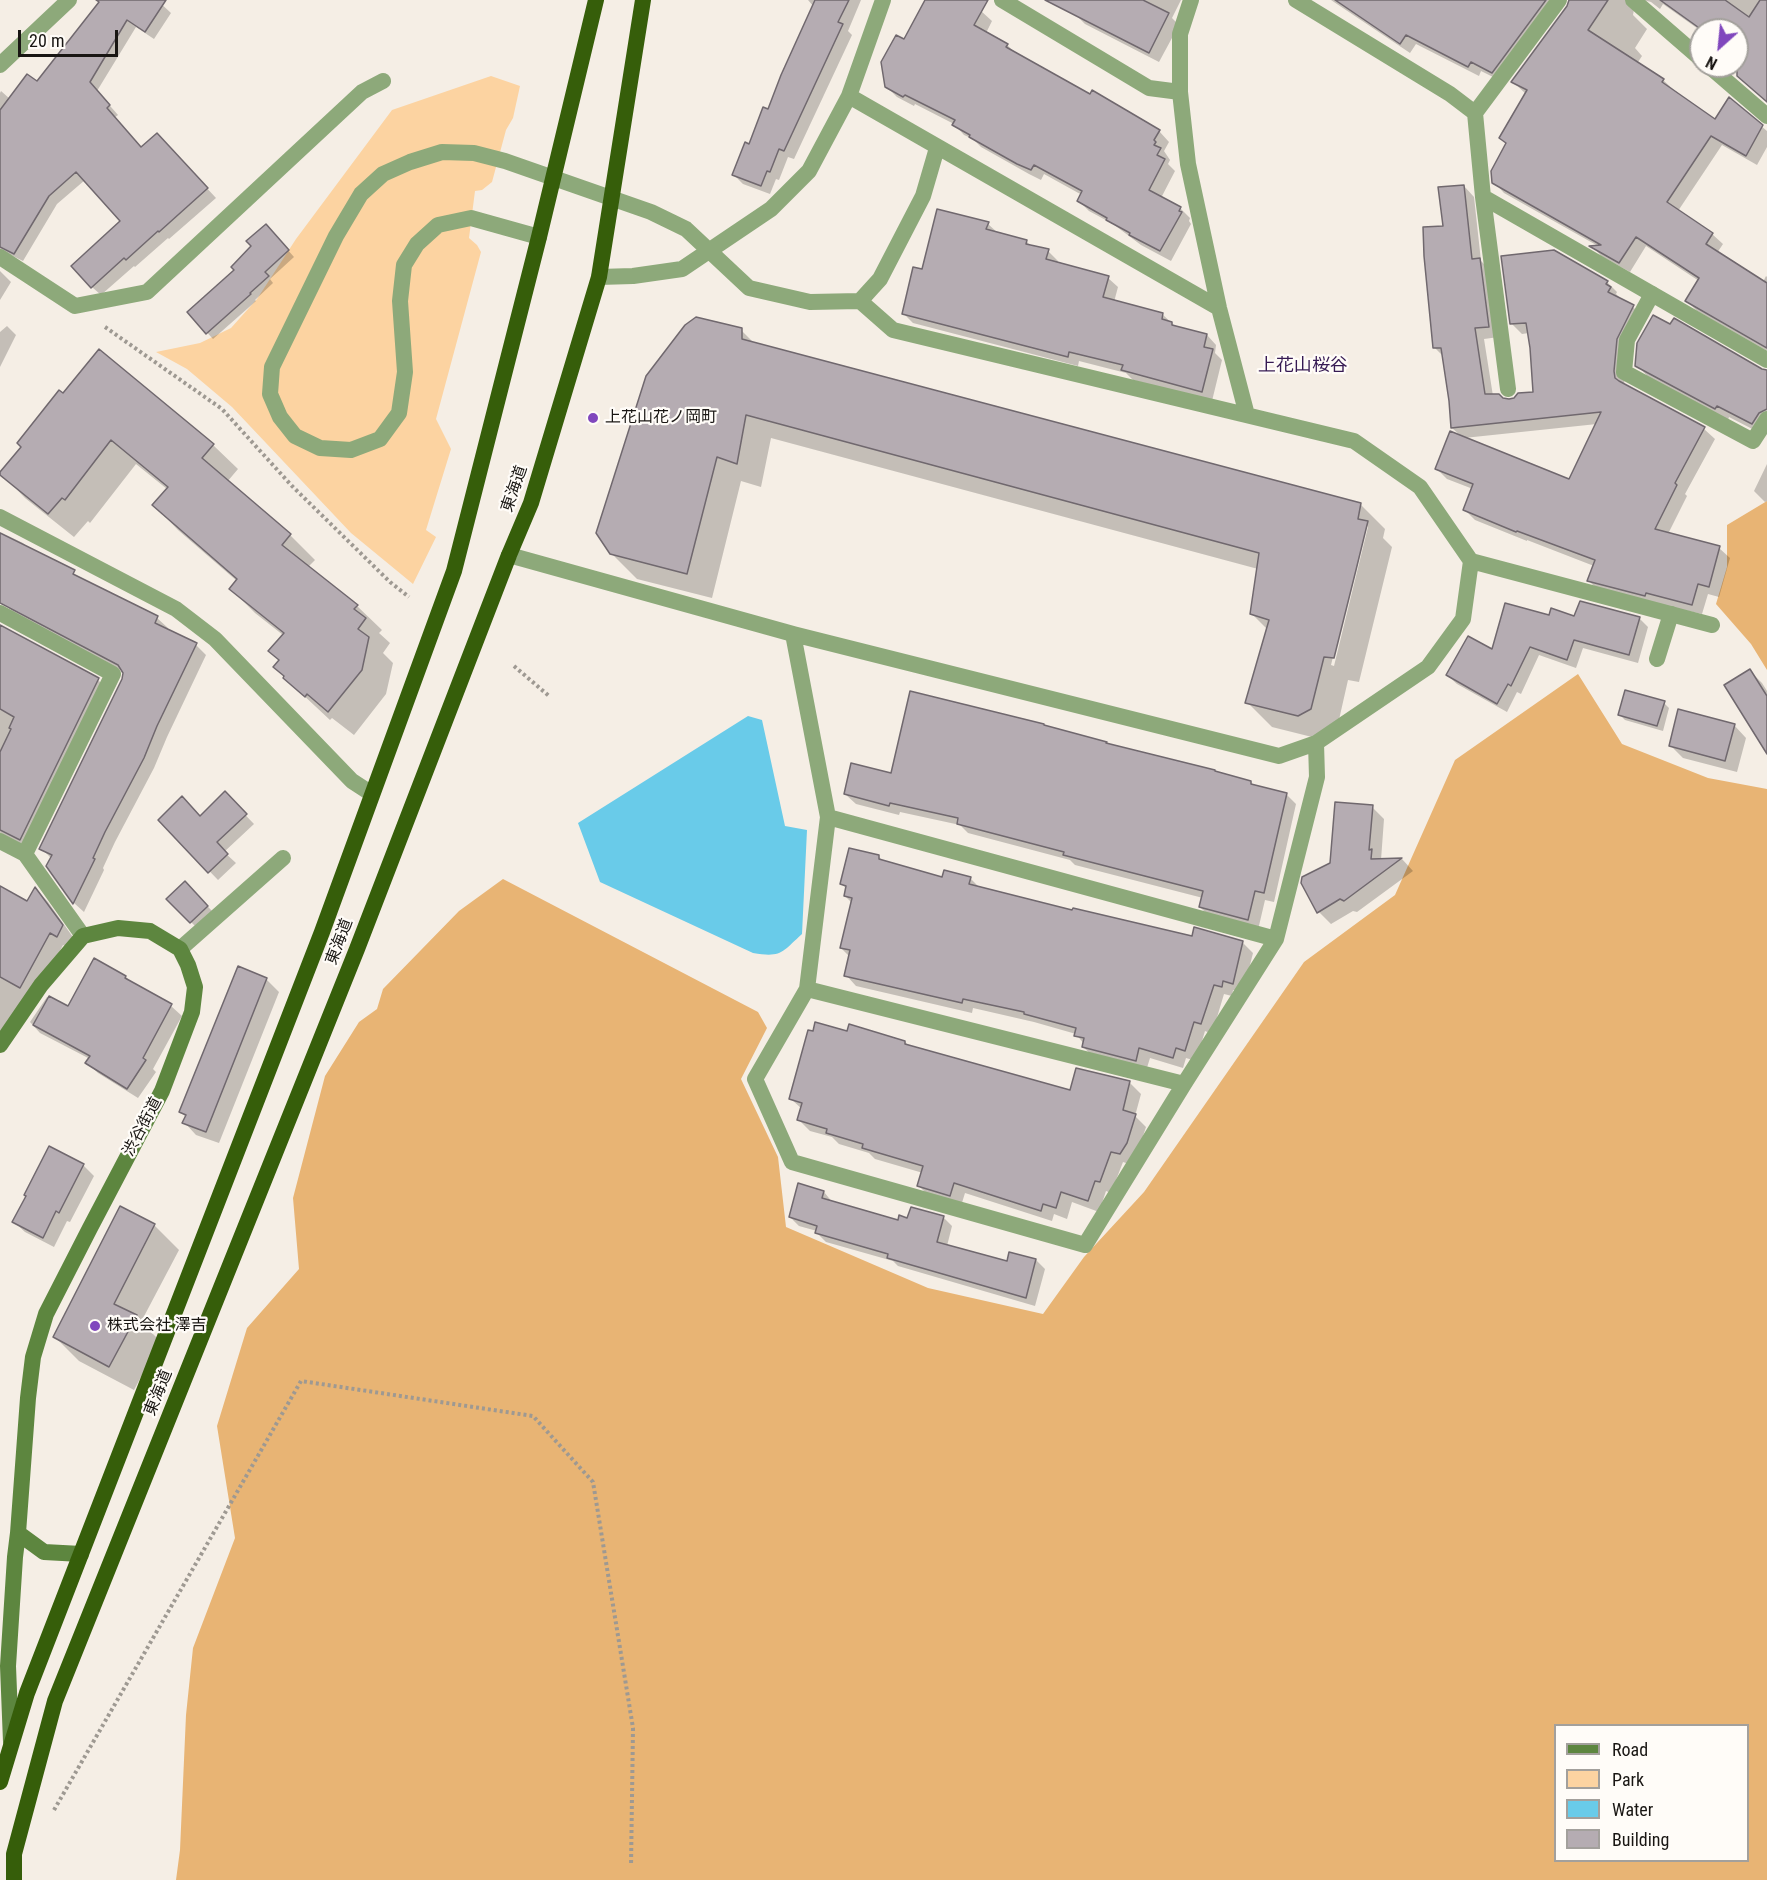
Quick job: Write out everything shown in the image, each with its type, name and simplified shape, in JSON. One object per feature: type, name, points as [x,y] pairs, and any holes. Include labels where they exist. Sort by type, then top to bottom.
[{"type":"highway","name":"東海道","points":[[0,1782],[27,1693],[317,943],[454,571],[539,237],[596,0]]},
{"type":"highway","name":"東海道","points":[[14,1880],[14,1854],[55,1701],[361,938],[531,503],[599,277],[643,0]]},
{"type":"main road","points":[[0,1045],[41,985],[83,936],[118,928],[150,931],[180,949]]},
{"type":"main road","name":"渋谷街道","points":[[12,1744],[8,1666],[15,1557],[33,1357],[46,1314],[162,1091],[192,1012],[195,987],[180,949]]},
{"type":"main road","points":[[18,1533],[44,1552],[81,1554]]},
{"type":"street","points":[[0,65],[69,0]]},
{"type":"street","points":[[599,277],[633,276],[682,269],[771,209],[809,171],[849,96],[883,0]]},
{"type":"street","points":[[1002,0],[1149,88],[1180,92]]},
{"type":"street","points":[[1191,0],[1180,34],[1180,92],[1188,164],[1219,308],[1247,415]]},
{"type":"street","points":[[1296,0],[1450,94],[1475,113]]},
{"type":"street","points":[[1508,389],[1483,197],[1475,113],[1559,0]]},
{"type":"street","points":[[1633,0],[1689,49]]},
{"type":"street","points":[[1723,78],[1767,116]]},
{"type":"street","points":[[0,257],[75,306],[147,292],[362,92],[383,81]]},
{"type":"street","points":[[849,96],[1219,308]]},
{"type":"street","points":[[860,301],[880,279],[923,196],[937,148]]},
{"type":"street","points":[[539,237],[471,218],[438,225],[417,244],[404,265],[400,301],[405,372],[399,412],[380,439],[351,450],[320,448],[296,436],[280,417],[270,394],[272,368],[336,236],[361,194],[383,174],[410,162],[442,152],[474,153],[505,161],[651,212],[686,230],[749,288],[810,302],[860,301],[893,330],[1354,441],[1420,487],[1471,561],[1712,625]]},
{"type":"street","points":[[1483,197],[1767,360]]},
{"type":"street","points":[[1652,294],[1627,340],[1624,372],[1753,441],[1767,419]]},
{"type":"street","points":[[0,517],[176,609],[215,639],[352,781],[372,794]]},
{"type":"street","points":[[509,555],[793,634],[1279,756],[1316,743],[1428,667],[1463,619],[1471,561]]},
{"type":"street","points":[[0,613],[113,674],[25,854]]},
{"type":"street","points":[[1657,659],[1671,614]]},
{"type":"street","points":[[793,634],[828,817],[807,989],[755,1079],[792,1162],[1085,1245],[1276,939],[1317,777],[1316,743]]},
{"type":"street","points":[[828,817],[1276,939]]},
{"type":"street","points":[[0,841],[25,854],[83,936]]},
{"type":"street","points":[[180,949],[283,858]]},
{"type":"street","points":[[807,989],[1184,1084]]},
{"type":"path","points":[[75,306],[222,409],[292,486],[390,582],[409,597]]},
{"type":"path","points":[[514,666],[549,696]]},
{"type":"path","points":[[50,1818],[300,1382],[533,1416],[593,1482],[633,1728],[631,1866]]},
{"type":"green space","points":[[491,76],[520,86],[513,118],[506,130],[492,182],[482,190],[475,191],[469,238],[481,252],[436,419],[451,449],[426,530],[436,537],[413,584],[351,533],[232,407],[187,369],[156,352],[200,343],[231,328],[257,299],[296,239],[392,110]]},
{"type":"shaded area","points":[[1767,501],[1767,670],[1751,644],[1716,604],[1727,567],[1727,525]]},
{"type":"shaded area","points":[[1578,674],[1622,744],[1708,778],[1767,789],[1767,1880],[176,1880],[180,1850],[186,1715],[193,1648],[235,1538],[217,1426],[247,1328],[299,1269],[293,1198],[325,1076],[359,1022],[377,1009],[383,989],[459,911],[503,879],[758,1012],[767,1028],[741,1079],[778,1157],[786,1227],[928,1288],[1043,1314],[1084,1257],[1144,1192],[1304,962],[1395,895],[1455,760]]},
{"type":"water","points":[[748,716],[762,720],[785,826],[807,830],[802,934],[781,952],[770,955],[753,953],[600,882],[578,823]]},
{"type":"building","points":[[96,0],[166,0],[145,32],[127,20],[90,82],[110,105],[107,108],[141,147],[157,133],[208,188],[91,288],[71,266],[120,221],[76,172],[49,196],[14,254],[0,247],[0,110],[27,74],[37,81],[99,2]]},
{"type":"building","points":[[815,0],[849,0],[838,22],[843,24],[784,151],[779,149],[770,172],[767,171],[761,186],[732,175],[745,142],[749,144],[763,107],[768,109]]},
{"type":"building","points":[[925,0],[988,0],[974,25],[1008,44],[1006,47],[1090,94],[1092,90],[1160,130],[1154,140],[1156,142],[1154,145],[1161,148],[1157,155],[1165,159],[1149,190],[1181,207],[1179,211],[1182,212],[1160,251],[1129,235],[1130,233],[1077,201],[1082,191],[1034,165],[1031,170],[1017,164],[952,125],[955,120],[885,87],[881,62],[896,35],[904,39]]},
{"type":"building","points":[[1045,0],[1143,0],[1169,13],[1149,53]]},
{"type":"building","points":[[1335,0],[1546,0],[1492,73],[1471,62],[1468,67],[1406,35],[1400,44]]},
{"type":"building","points":[[1569,0],[1608,0],[1588,30],[1664,79],[1662,82],[1715,119],[1729,97],[1763,125],[1746,156],[1711,136],[1667,202],[1713,233],[1706,244],[1767,283],[1767,348],[1685,301],[1699,278],[1636,237],[1619,263],[1589,246],[1601,245],[1492,183],[1491,171],[1506,143],[1499,138],[1527,90],[1511,82],[1567,6]]},
{"type":"building","points":[[1660,0],[1725,0],[1749,17],[1760,0],[1767,0],[1767,102],[1739,78],[1749,78],[1749,18],[1689,18],[1689,21]]},
{"type":"building","points":[[1464,185],[1472,259],[1480,258],[1489,327],[1475,328],[1485,394],[1499,394],[1509,399],[1514,398],[1518,393],[1533,392],[1526,323],[1510,324],[1501,256],[1554,250],[1608,281],[1606,284],[1611,287],[1608,292],[1634,305],[1617,339],[1615,378],[1705,427],[1675,483],[1677,485],[1655,529],[1720,546],[1709,587],[1698,584],[1692,605],[1587,581],[1595,560],[1463,510],[1473,484],[1435,469],[1450,431],[1569,479],[1601,412],[1451,428],[1441,348],[1433,348],[1423,227],[1443,226],[1438,187]]},
{"type":"building","points":[[937,209],[989,222],[986,229],[1027,240],[1026,244],[1049,249],[1046,259],[1109,276],[1103,297],[1163,313],[1162,319],[1172,322],[1172,325],[1207,334],[1204,347],[1213,349],[1202,392],[1121,370],[1123,365],[1069,352],[1068,357],[902,314],[913,267],[922,269]]},
{"type":"building","points":[[266,224],[289,250],[265,272],[269,276],[206,334],[187,312],[234,270],[231,267],[251,246],[246,241]]},
{"type":"building","points":[[1653,315],[1670,324],[1674,318],[1767,370],[1767,409],[1759,413],[1752,424],[1717,406],[1715,409],[1635,366],[1637,343]]},
{"type":"building","points":[[696,317],[742,328],[742,339],[1361,503],[1358,519],[1368,521],[1334,658],[1324,657],[1311,709],[1298,716],[1245,703],[1269,620],[1250,614],[1259,553],[746,415],[737,464],[717,457],[687,574],[610,554],[596,533],[646,376],[685,325]]},
{"type":"building","points":[[99,349],[214,444],[202,458],[291,534],[282,545],[358,605],[354,609],[366,618],[358,629],[369,637],[362,670],[328,712],[307,694],[305,697],[273,667],[279,660],[268,651],[284,633],[229,589],[237,579],[152,505],[168,487],[111,440],[65,500],[62,498],[48,514],[0,475],[0,472],[21,447],[17,443],[59,390],[63,393]]},
{"type":"building","points":[[0,533],[75,570],[73,574],[158,616],[155,623],[197,643],[144,758],[105,832],[93,858],[95,859],[73,904],[46,866],[52,855],[39,849],[123,673],[118,665],[0,603]]},
{"type":"building","points":[[1580,601],[1640,617],[1629,655],[1574,640],[1567,660],[1530,647],[1511,686],[1508,684],[1497,704],[1446,675],[1468,636],[1492,649],[1505,603],[1549,615],[1551,608],[1574,616]]},
{"type":"building","points":[[0,625],[99,678],[20,840],[0,830],[0,752],[14,717],[0,709]]},
{"type":"building","points":[[1750,669],[1767,696],[1767,754],[1724,685]]},
{"type":"building","points":[[1625,690],[1665,701],[1657,726],[1618,715]]},
{"type":"building","points":[[910,691],[1215,770],[1251,781],[1251,784],[1287,793],[1264,893],[1255,891],[1248,920],[1199,907],[1203,891],[1063,855],[1064,852],[957,824],[958,818],[890,803],[889,806],[844,794],[851,763],[891,773]]},
{"type":"building","points":[[1678,709],[1735,724],[1725,761],[1669,746]]},
{"type":"building","points":[[225,791],[247,814],[217,842],[228,854],[208,873],[158,820],[182,796],[200,816]]},
{"type":"building","points":[[1335,802],[1373,805],[1369,850],[1372,849],[1371,859],[1402,858],[1344,901],[1340,899],[1317,913],[1301,883],[1302,877],[1330,863]]},
{"type":"building","points":[[849,848],[879,855],[879,859],[942,877],[944,870],[971,877],[969,884],[1072,910],[1073,908],[1192,936],[1194,927],[1243,941],[1233,984],[1223,981],[1222,987],[1214,985],[1201,1024],[1194,1022],[1185,1051],[1176,1048],[1173,1058],[1139,1048],[1136,1061],[1082,1047],[1084,1038],[1074,1036],[1076,1028],[1024,1014],[1024,1012],[963,999],[962,1003],[844,976],[850,950],[840,948],[852,898],[844,896],[846,886],[840,884]]},
{"type":"building","points":[[185,881],[208,906],[190,923],[166,899]]},
{"type":"building","points":[[0,886],[27,901],[35,887],[63,925],[57,937],[50,933],[20,988],[0,977]]},
{"type":"building","points":[[94,958],[172,1004],[143,1058],[146,1060],[127,1089],[85,1063],[90,1056],[33,1025],[49,996],[68,1006]]},
{"type":"building","points":[[238,966],[267,978],[206,1132],[182,1123],[186,1115],[179,1112]]},
{"type":"building","points":[[815,1022],[847,1031],[849,1024],[905,1041],[905,1044],[1070,1090],[1076,1068],[1130,1081],[1123,1110],[1136,1114],[1127,1143],[1120,1154],[1111,1152],[1100,1182],[1095,1181],[1088,1201],[1061,1192],[1056,1208],[1043,1204],[1041,1211],[954,1183],[950,1196],[917,1186],[923,1166],[862,1148],[863,1144],[826,1133],[827,1129],[797,1120],[802,1103],[789,1099],[808,1030],[813,1031]]},
{"type":"building","points":[[49,1146],[84,1164],[59,1213],[56,1211],[43,1238],[12,1222]]},
{"type":"building","points":[[798,1183],[824,1191],[822,1198],[898,1220],[899,1215],[907,1218],[911,1207],[944,1216],[937,1242],[1007,1261],[1009,1252],[1036,1259],[1026,1298],[887,1258],[888,1254],[815,1233],[817,1226],[789,1217]]},
{"type":"building","points":[[120,1206],[155,1224],[114,1304],[137,1315],[109,1367],[53,1337]]},
{"type":"place","name":"上花山花ノ岡町","points":[[593,418]]},
{"type":"place","name":"株式会社 澤吉","points":[[95,1326]]},
{"type":"district","name":"上花山桜谷","points":[[1303,366]]}]
